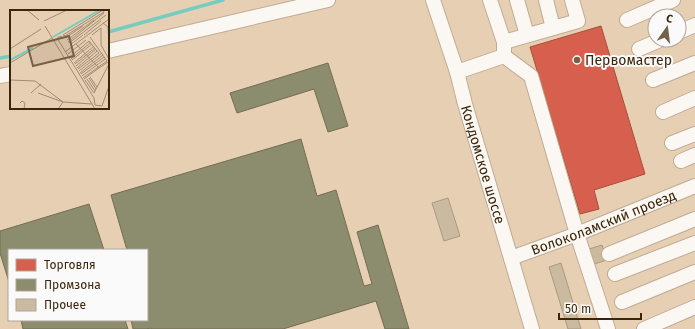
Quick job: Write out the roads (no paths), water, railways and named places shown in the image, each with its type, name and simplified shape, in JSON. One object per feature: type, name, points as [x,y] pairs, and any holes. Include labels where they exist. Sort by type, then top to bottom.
[{"type":"street","points":[[109,51],[328,0]]},
{"type":"street","name":"Кондомское шоссе","points":[[433,0],[457,72],[467,111],[532,329]]},
{"type":"street","points":[[490,0],[504,42],[504,56]]},
{"type":"street","points":[[516,0],[527,35]]},
{"type":"street","points":[[546,0],[553,28]]},
{"type":"street","points":[[504,42],[578,21],[572,0]]},
{"type":"street","points":[[627,20],[673,0]]},
{"type":"street","points":[[639,49],[647,46]]},
{"type":"street","points":[[457,72],[504,56]]},
{"type":"street","points":[[504,56],[531,76],[577,234],[608,329]]},
{"type":"street","points":[[653,80],[695,63]]},
{"type":"street","points":[[0,76],[10,74]]},
{"type":"street","points":[[663,112],[695,98]]},
{"type":"street","points":[[672,143],[695,134]]},
{"type":"street","points":[[681,161],[695,155]]},
{"type":"street","name":"Волоколамский проезд","points":[[511,258],[577,234],[695,186]]},
{"type":"street","points":[[609,254],[695,219]]},
{"type":"street","points":[[615,274],[695,243]]},
{"type":"street","points":[[622,302],[695,272]]},
{"type":"street","points":[[644,329],[695,307]]},
{"type":"waterway","points":[[109,32],[223,0]]},
{"type":"waterway","points":[[0,58],[10,56]]},
{"type":"place","name":"Первомастер","points":[[577,60]]}]
